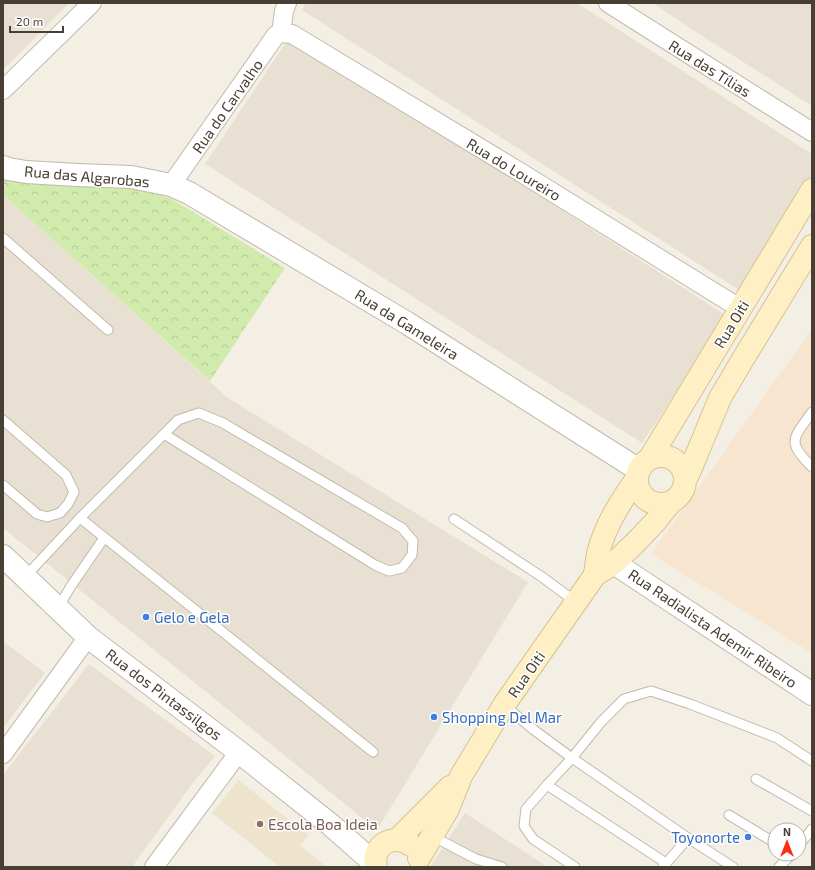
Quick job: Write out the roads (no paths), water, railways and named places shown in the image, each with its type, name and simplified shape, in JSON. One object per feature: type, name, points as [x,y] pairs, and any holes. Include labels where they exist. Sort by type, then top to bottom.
[{"type":"main road","name":"Rua Oiti","points":[[595,575],[599,550],[607,527],[622,499],[741,309],[812,190]]},
{"type":"main road","name":"Rua Oiti","points":[[685,480],[720,398],[812,246]]},
{"type":"main road","points":[[657,456],[671,458],[678,463],[682,468],[685,480],[680,495],[676,499],[661,504],[647,500],[638,489],[642,469],[657,456]]},
{"type":"main road","name":"Rua Oiti","points":[[418,863],[432,835],[448,809],[461,776],[504,705],[595,575],[614,563],[634,544],[655,522],[670,502]]},
{"type":"main road","name":"Rua Oiti","points":[[390,842],[431,807],[461,776]]},
{"type":"main road","points":[[375,866],[377,853],[390,842],[405,841],[412,845],[416,851],[418,863]]},
{"type":"street","points":[[3,90],[92,3]]},
{"type":"street","points":[[284,33],[284,11],[287,3]]},
{"type":"street","name":"Rua das Tílias","points":[[608,3],[812,132]]},
{"type":"street","name":"Rua do Carvalho","points":[[171,185],[276,35],[284,33]]},
{"type":"street","name":"Rua do Loureiro","points":[[284,33],[292,34],[520,172],[741,309]]},
{"type":"street","name":"Rua das Algarobas","points":[[3,167],[26,172],[131,177],[171,185]]},
{"type":"street","name":"Rua da Gameleira","points":[[171,185],[189,193],[407,323],[642,469]]},
{"type":"street","name":"Rua dos Pintassilgos","points":[[3,556],[88,637],[239,752],[331,825],[375,866]]},
{"type":"street","name":"Rua Radialista Ademir Ribeiro","points":[[614,563],[812,694]]},
{"type":"street","points":[[3,754],[88,637]]},
{"type":"street","points":[[154,867],[239,752]]},
{"type":"street","name":"Rua dos Pintassilgos","points":[[331,825],[390,842]]},
{"type":"lane","points":[[3,238],[108,330]]},
{"type":"lane","points":[[812,412],[797,432],[794,439],[794,444],[797,449],[812,467]]},
{"type":"lane","points":[[25,577],[80,518],[164,434],[178,420],[199,413],[223,423],[402,528],[413,541],[412,555],[402,568],[389,571],[375,565],[164,434]]},
{"type":"lane","points":[[3,420],[66,475],[74,492],[68,504],[60,513],[47,517],[37,514],[3,485]]},
{"type":"lane","points":[[80,518],[373,752]]},
{"type":"lane","points":[[454,519],[542,577],[576,602]]},
{"type":"lane","points":[[58,608],[71,586],[104,538]]},
{"type":"lane","points":[[575,867],[533,839],[524,826],[526,809],[572,758],[601,722],[624,699],[651,691],[690,704],[777,738],[812,761]]},
{"type":"lane","points":[[504,705],[534,730],[572,758],[688,838],[733,867]]},
{"type":"lane","points":[[756,779],[812,811]]},
{"type":"lane","points":[[547,785],[664,865],[688,838]]},
{"type":"lane","points":[[729,815],[767,838]]},
{"type":"lane","points":[[432,835],[476,859],[502,867]]},
{"type":"place","name":"Gelo e Gela","points":[[146,617]]},
{"type":"place","name":"Shopping Del Mar","points":[[434,717]]},
{"type":"place","name":"Escola Boa Ideia","points":[[260,824]]},
{"type":"place","name":"Toyonorte","points":[[748,837]]}]
